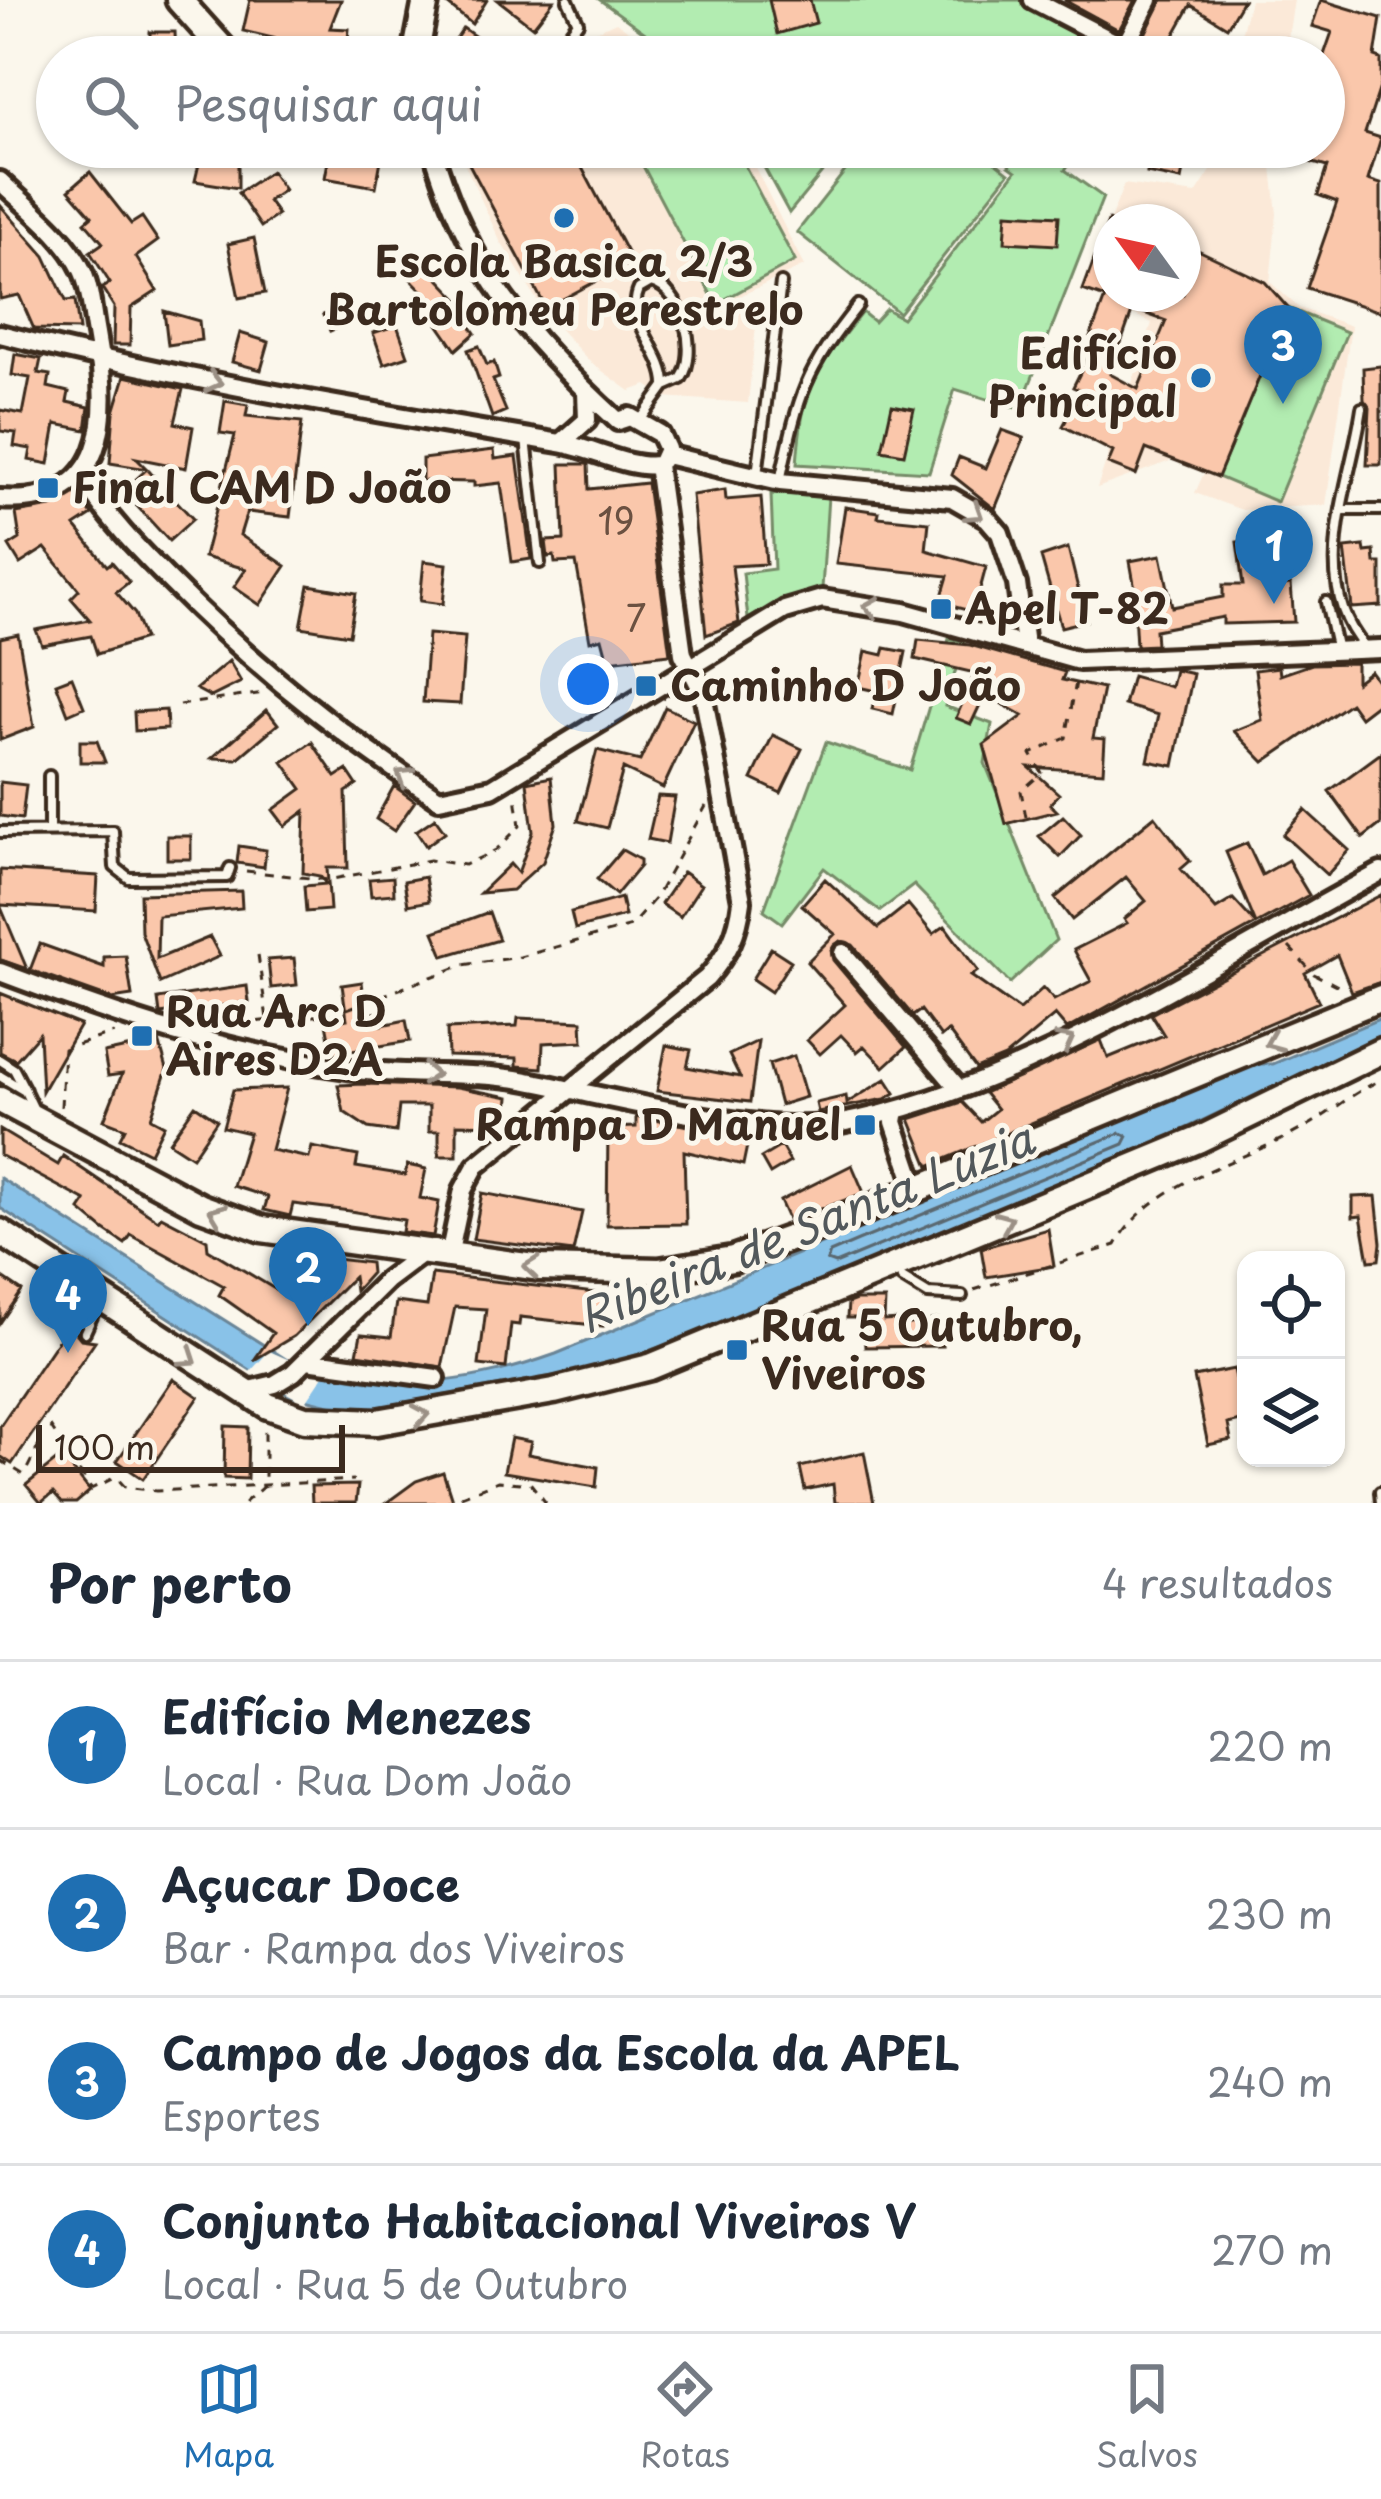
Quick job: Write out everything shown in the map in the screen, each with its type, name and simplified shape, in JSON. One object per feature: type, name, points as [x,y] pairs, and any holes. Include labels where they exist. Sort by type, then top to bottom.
[{"type":"main road","points":[[179,0],[211,36]]},
{"type":"main road","points":[[419,36],[427,0]]},
{"type":"main road","points":[[0,1100],[48,1119],[214,1212],[262,1228],[589,1272],[702,1266],[753,1253],[917,1190],[1381,998]]},
{"type":"main road","points":[[0,1232],[242,1392],[292,1416],[377,1422],[650,1367],[1198,1141],[1381,1051]]},
{"type":"street","points":[[1033,0],[1103,36]]},
{"type":"street","points":[[1129,36],[1149,0]]},
{"type":"street","points":[[437,168],[492,286],[537,346],[618,422]]},
{"type":"street","points":[[0,181],[70,249],[84,274],[100,355],[103,425],[82,477],[23,501],[0,499]]},
{"type":"street","points":[[0,334],[265,395],[561,443],[611,453],[634,464],[691,461],[780,482],[952,498],[988,518],[1002,540],[1017,584],[1025,645]]},
{"type":"street","points":[[561,443],[587,420],[586,392]]},
{"type":"street","points":[[242,1392],[275,1384],[307,1360],[389,1278],[436,1255],[469,1177],[565,1090],[727,956],[742,902],[703,693],[683,654],[660,434],[630,417],[618,422],[608,439],[611,453]]},
{"type":"street","points":[[82,477],[106,516],[284,691],[439,799],[492,788],[784,610],[822,599],[904,612],[1079,661],[1374,649]]},
{"type":"street","points":[[0,972],[131,1023],[352,1070],[524,1080],[793,1128],[896,1111],[1046,1052],[1381,872]]},
{"type":"street","points":[[843,953],[959,1089]]},
{"type":"street","points":[[896,1111],[894,1122],[917,1190]]},
{"type":"street","points":[[372,1246],[383,1257],[389,1278]]},
{"type":"street","points":[[307,1360],[436,1378]]},
{"type":"lane","points":[[567,36],[578,22],[568,0]]},
{"type":"lane","points":[[639,422],[665,386],[689,367],[688,333],[665,288],[651,283],[639,290],[635,306],[665,369],[665,386]]},
{"type":"lane","points":[[757,477],[781,284]]},
{"type":"lane","points":[[780,482],[797,398],[815,358],[858,305]]},
{"type":"lane","points":[[1362,408],[1335,530],[1343,621],[1374,649]]},
{"type":"lane","points":[[526,438],[540,563]]},
{"type":"lane","points":[[1342,510],[1381,510]]},
{"type":"lane","points":[[1326,602],[1337,651]]},
{"type":"lane","points":[[49,776],[49,830]]},
{"type":"lane","points":[[0,832],[113,831],[115,867],[129,878],[227,877],[230,868]]},
{"type":"lane","points":[[0,1060],[14,1069],[48,1119]]},
{"type":"lane","points":[[0,1076],[26,1091]]},
{"type":"lane","points":[[902,1278],[928,1294],[962,1296]]},
{"type":"lane","points":[[85,1332],[96,1308]]},
{"type":"lane","points":[[1380,1492],[1381,1503]]},
{"type":"path","points":[[1026,817],[1021,791],[1042,773],[1031,754],[1066,738],[1078,673]]},
{"type":"path","points":[[179,704],[284,691]]},
{"type":"path","points":[[230,868],[328,880],[430,860],[466,865],[496,850],[520,826],[511,777]]},
{"type":"path","points":[[180,1035],[267,1019],[334,1014],[463,965],[520,957],[631,926],[656,897],[719,778]]},
{"type":"path","points":[[1282,939],[1314,974],[1353,996]]},
{"type":"path","points":[[258,956],[267,1019]]},
{"type":"path","points":[[48,1119],[64,1049],[131,1023]]},
{"type":"path","points":[[962,1296],[1116,1245],[1128,1222],[1150,1204],[1236,1158],[1269,1147],[1381,1081]]},
{"type":"path","points":[[244,1503],[263,1487],[266,1418]]},
{"type":"path","points":[[50,1426],[91,1490],[116,1477],[125,1487],[156,1491],[354,1480]]},
{"type":"path","points":[[0,1460],[24,1475],[43,1437]]},
{"type":"path","points":[[444,1503],[498,1481],[531,1484],[546,1503]]},
{"type":"shaded area","points":[[1250,0],[1294,0],[1288,36],[1241,36]]},
{"type":"shaded area","points":[[616,22],[636,36],[585,36]]},
{"type":"shaded area","points":[[467,168],[755,168],[804,266],[742,295],[756,326],[748,403],[663,397],[647,385],[630,391],[590,362],[545,313],[500,241]]},
{"type":"shaded area","points":[[1213,168],[1272,168],[1277,214],[1270,282],[1299,308],[1351,326],[1326,505],[1242,510],[1195,493],[1204,473],[1173,460],[1097,488],[1152,323],[1129,312],[1201,312],[1201,204],[1116,204],[1124,184],[1196,194]]},
{"type":"shaded area","points":[[1093,264],[1093,295],[1083,290]]},
{"type":"green space","points":[[600,0],[1022,0],[1081,36],[649,36]]},
{"type":"green space","points":[[644,168],[746,168],[795,261],[716,304]]},
{"type":"green space","points":[[764,168],[826,168],[789,213]]},
{"type":"green space","points":[[847,168],[1003,168],[1009,173],[899,313],[797,232]]},
{"type":"green space","points":[[1012,168],[1066,168],[1103,197],[1100,204],[1093,204],[1093,223],[1020,409],[955,389],[929,472],[797,464],[807,397],[832,351],[862,312],[874,322],[886,309],[902,318],[1016,171]]},
{"type":"green space","points":[[1288,308],[1347,332],[1277,502],[1218,477]]},
{"type":"green space","points":[[771,494],[828,496],[822,589],[782,600],[748,619],[743,573],[774,569]]},
{"type":"green space","points":[[949,639],[964,642],[945,706],[992,724],[985,763],[1056,940],[1010,983],[914,885],[880,911],[824,868],[782,923],[764,910],[826,742],[910,770]]},
{"type":"water","points":[[1381,1018],[1381,1035],[1130,1155],[681,1340],[597,1368],[379,1407],[346,1409],[289,1395],[0,1208],[0,1178],[289,1361],[390,1383],[456,1380],[556,1354],[1256,1064],[1273,1064]]},
{"type":"pier","points":[[269,1351],[324,1375],[305,1403],[249,1373]]},
{"type":"building","points":[[250,0],[341,0],[330,28],[349,29],[348,36],[264,36],[243,31]]},
{"type":"building","points":[[442,0],[487,0],[472,24]]},
{"type":"building","points":[[498,0],[554,0],[533,27]]},
{"type":"building","points":[[769,0],[810,0],[816,23],[777,34]]},
{"type":"building","points":[[1064,0],[1135,0],[1119,30]]},
{"type":"building","points":[[1162,0],[1243,0],[1227,27],[1191,5],[1174,36],[1144,36]]},
{"type":"building","points":[[1321,0],[1381,18],[1375,57],[1381,59],[1381,84],[1365,133],[1381,138],[1368,180],[1381,184],[1381,312],[1307,288],[1337,202],[1318,195],[1327,168],[1345,168],[1345,36],[1331,36],[1332,32],[1312,26]]},
{"type":"building","points":[[150,32],[175,32],[175,36],[150,36]]},
{"type":"building","points":[[198,168],[238,168],[238,188],[195,181]]},
{"type":"building","points":[[327,168],[380,168],[376,187],[325,178]]},
{"type":"building","points":[[471,168],[582,168],[632,262],[546,308]]},
{"type":"building","points":[[1148,168],[1184,168],[1181,180],[1147,173]]},
{"type":"building","points":[[271,171],[284,190],[268,201],[278,215],[261,227],[238,193]]},
{"type":"building","points":[[90,172],[131,224],[142,217],[158,241],[136,257],[157,291],[131,308],[130,345],[113,345],[114,307],[102,288],[110,283],[90,252],[103,243],[85,222],[92,216],[69,190]]},
{"type":"building","points":[[0,205],[45,256],[66,301],[75,300],[79,330],[34,329],[19,295],[0,299]]},
{"type":"building","points":[[1007,213],[1059,216],[1057,245],[1005,242]]},
{"type":"building","points":[[254,238],[265,293],[239,298],[228,244]]},
{"type":"building","name":"Edifício Principal","points":[[1201,251],[1265,282],[1288,308],[1218,477],[1146,449],[1136,475],[1108,464],[1113,452],[1063,426],[1082,391],[1073,387],[1090,353],[1085,351],[1100,312],[1132,312],[1110,374],[1138,389],[1166,321],[1141,312],[1201,312]]},
{"type":"building","points":[[423,262],[461,302],[457,306],[475,333],[456,350],[438,324],[448,317],[408,276]]},
{"type":"building","name":"Edifício Principal","points":[[1093,263],[1093,294],[1083,290]]},
{"type":"building","points":[[342,307],[349,323],[330,331],[323,315]]},
{"type":"building","points":[[164,311],[199,321],[201,340],[168,345]]},
{"type":"building","points":[[397,325],[408,356],[384,364],[373,333]]},
{"type":"building","points":[[240,333],[269,342],[261,370],[232,362]]},
{"type":"building","points":[[479,346],[487,365],[494,362],[499,378],[493,380],[506,411],[492,417],[468,350]]},
{"type":"building","points":[[15,354],[41,359],[38,373],[50,375],[48,387],[69,392],[67,402],[89,407],[86,430],[56,424],[49,464],[29,460],[31,449],[14,446],[16,433],[0,431],[0,410],[23,414],[30,378],[12,375]]},
{"type":"building","points":[[1381,366],[1381,465],[1367,465],[1370,408],[1364,400],[1363,368]]},
{"type":"building","points":[[125,376],[183,389],[175,423],[193,427],[186,468],[136,458],[147,469],[110,463],[114,412]]},
{"type":"building","points":[[225,401],[248,405],[246,416],[302,422],[290,517],[247,512],[240,535],[286,566],[260,605],[234,587],[246,569],[204,557],[235,435],[220,433]]},
{"type":"building","points":[[892,405],[914,409],[904,454],[882,450]]},
{"type":"building","points":[[1002,430],[1024,438],[995,509],[952,475],[959,457],[986,468]]},
{"type":"building","points":[[494,450],[495,459],[517,456],[531,559],[512,562],[501,483],[474,486],[474,482],[422,481],[422,459]]},
{"type":"building","points":[[561,464],[588,464],[589,489],[647,483],[670,654],[608,661],[602,638],[590,641],[576,562],[555,563],[554,556],[548,557],[546,541],[564,540]]},
{"type":"building","points":[[147,469],[193,519],[169,541],[123,491]]},
{"type":"building","points":[[725,490],[726,500],[761,497],[766,564],[732,566],[739,623],[706,635],[692,495]]},
{"type":"building","points":[[77,493],[92,515],[75,526],[107,566],[112,562],[129,582],[116,592],[135,614],[144,639],[97,654],[91,636],[42,645],[36,630],[90,620],[71,598],[79,590],[45,548],[20,564],[9,546],[20,539],[16,513],[51,507]]},
{"type":"building","points":[[845,507],[879,512],[878,517],[929,522],[926,550],[986,567],[974,612],[940,603],[948,576],[836,564]]},
{"type":"building","points":[[1265,538],[1272,585],[1291,584],[1294,622],[1223,624],[1223,617],[1155,630],[1156,645],[1136,646],[1134,611],[1139,611],[1130,561],[1161,555],[1172,607],[1223,597],[1223,585],[1243,585],[1237,542]]},
{"type":"building","points":[[1364,546],[1365,552],[1374,551],[1375,563],[1381,563],[1381,606],[1352,608],[1345,548]]},
{"type":"building","points":[[1068,548],[1086,621],[1061,627],[1041,557]]},
{"type":"building","points":[[424,561],[447,564],[443,604],[420,601]]},
{"type":"building","points":[[309,585],[356,593],[349,635],[301,627]]},
{"type":"building","points":[[18,634],[34,727],[0,740],[0,638]]},
{"type":"building","points":[[428,634],[465,637],[460,704],[423,702]]},
{"type":"building","points":[[918,640],[970,645],[1065,672],[1062,680],[1103,689],[1093,738],[1105,739],[1103,772],[1029,767],[1059,794],[1050,804],[1057,811],[1006,824],[984,745],[1023,716],[985,694],[971,724],[956,718],[975,673],[915,659]]},
{"type":"building","points":[[885,648],[906,652],[893,714],[872,709],[876,691],[858,687],[866,651],[883,655]]},
{"type":"building","points":[[229,661],[241,682],[211,697],[196,689]]},
{"type":"building","points":[[1356,663],[1356,682],[1370,671],[1381,686],[1381,701],[1360,717],[1350,703],[1264,762],[1234,731],[1262,720],[1255,670],[1279,667],[1280,675],[1312,664]]},
{"type":"building","points":[[1175,670],[1193,674],[1174,766],[1148,761],[1158,715],[1124,705],[1132,676],[1171,687]]},
{"type":"building","points":[[72,677],[84,707],[68,714],[56,683]]},
{"type":"building","points":[[665,707],[694,721],[663,788],[623,769],[607,828],[578,821],[597,750],[640,761]]},
{"type":"building","points":[[166,710],[167,729],[135,731],[134,712]]},
{"type":"building","points":[[267,710],[278,724],[237,759],[212,758]]},
{"type":"building","points":[[773,735],[802,749],[781,793],[752,779]]},
{"type":"building","points":[[80,741],[97,741],[105,762],[80,762]]},
{"type":"building","points":[[312,742],[336,777],[347,770],[357,785],[346,792],[348,868],[327,868],[330,910],[306,912],[304,886],[326,884],[320,876],[303,873],[305,811],[285,826],[273,810],[302,789],[283,762]]},
{"type":"building","points":[[1381,753],[1381,824],[1363,838],[1329,791]]},
{"type":"building","points":[[551,777],[556,824],[543,862],[512,890],[480,893],[510,864],[518,873],[533,832],[527,782]]},
{"type":"building","points":[[0,782],[26,785],[22,819],[0,816]]},
{"type":"building","points":[[394,786],[415,801],[394,831],[376,819]]},
{"type":"building","points":[[658,796],[675,797],[667,843],[648,839]]},
{"type":"building","points":[[1305,810],[1349,850],[1327,875],[1283,835]]},
{"type":"building","points":[[1063,816],[1081,835],[1060,857],[1039,836]]},
{"type":"building","points":[[1155,816],[1190,861],[1181,869],[1216,909],[1233,899],[1256,924],[1226,852],[1247,843],[1262,875],[1288,860],[1309,895],[1067,1029],[1055,1015],[1005,1057],[976,1069],[948,1031],[941,1037],[921,1010],[913,1016],[853,945],[840,941],[831,950],[833,960],[906,1047],[884,1067],[864,1046],[857,1052],[841,1035],[820,1054],[807,1040],[845,1005],[807,962],[835,934],[802,905],[825,879],[878,928],[908,904],[933,934],[945,926],[978,971],[971,976],[1019,1010],[1043,988],[1054,1000],[1091,981],[1074,950],[1127,923],[1124,919],[1146,901],[1126,877],[1072,920],[1055,898]]},
{"type":"building","points":[[435,818],[445,832],[426,846],[416,831]]},
{"type":"building","points":[[167,836],[191,836],[191,859],[167,859]]},
{"type":"building","points":[[239,846],[266,850],[264,867],[237,863]]},
{"type":"building","points":[[622,850],[640,860],[640,866],[616,895],[597,879]]},
{"type":"building","points":[[0,870],[98,876],[96,911],[0,905]]},
{"type":"building","points":[[683,872],[701,885],[680,917],[661,904]]},
{"type":"building","points":[[393,877],[394,894],[371,896],[369,879]]},
{"type":"building","points":[[425,877],[429,901],[408,905],[404,881]]},
{"type":"building","points":[[241,891],[242,908],[158,916],[157,959],[210,937],[220,956],[160,983],[141,932],[140,894]]},
{"type":"building","points":[[1381,895],[1381,982],[1352,992],[1337,955],[1305,973],[1319,1002],[929,1166],[910,1119],[962,1102],[981,1122],[997,1109],[984,1093],[1101,1040],[1108,1058],[1164,1035],[1151,1014]]},
{"type":"building","points":[[621,898],[625,916],[575,929],[571,912]]},
{"type":"building","points":[[0,905],[27,969],[0,959]]},
{"type":"building","points":[[489,912],[499,940],[444,956],[434,932]]},
{"type":"building","points":[[40,944],[104,967],[104,957],[126,956],[132,996],[112,999],[30,970]]},
{"type":"building","points":[[771,948],[791,961],[771,992],[752,979]]},
{"type":"building","points":[[294,958],[297,985],[271,988],[268,960]]},
{"type":"building","points":[[362,982],[366,1015],[379,1012],[382,1025],[406,1020],[410,1041],[332,1054],[326,1023],[347,1019],[342,985]]},
{"type":"building","points":[[247,986],[249,1002],[160,1014],[158,999]]},
{"type":"building","points":[[0,993],[80,1025],[42,1091],[39,1034],[16,1060],[0,1052]]},
{"type":"building","points":[[518,1018],[582,1021],[583,1041],[543,1043],[542,1068],[517,1066],[517,1058],[448,1056],[447,1029],[517,1026]]},
{"type":"building","points":[[159,1041],[167,1069],[151,1118],[164,1125],[150,1153],[120,1138],[125,1128],[104,1120],[122,1074],[108,1076],[104,1053]]},
{"type":"building","points":[[758,1041],[750,1102],[657,1091],[666,1045],[691,1050],[687,1067],[740,1077],[729,1055]]},
{"type":"building","points":[[794,1056],[806,1097],[780,1105],[769,1064]]},
{"type":"building","points":[[886,1079],[895,1093],[885,1099],[818,1112],[816,1103],[846,1096],[847,1103]]},
{"type":"building","points":[[338,1085],[457,1087],[509,1097],[507,1125],[457,1124],[457,1156],[439,1156],[439,1131],[429,1131],[429,1106],[399,1106],[396,1132],[368,1128],[344,1112]]},
{"type":"building","points":[[287,1088],[271,1150],[309,1158],[312,1147],[358,1156],[356,1167],[405,1175],[407,1165],[426,1169],[420,1198],[439,1202],[433,1236],[402,1232],[404,1220],[350,1211],[293,1204],[290,1216],[264,1210],[268,1197],[233,1186],[249,1133],[223,1127],[233,1090]]},
{"type":"building","points":[[195,1105],[217,1120],[192,1157],[169,1142]]},
{"type":"building","points":[[636,1117],[749,1136],[743,1165],[684,1151],[686,1224],[607,1225],[608,1128],[636,1127]]},
{"type":"building","points":[[0,1130],[58,1165],[63,1156],[158,1220],[161,1216],[207,1240],[208,1249],[278,1291],[320,1257],[370,1263],[371,1273],[355,1291],[353,1277],[294,1336],[254,1360],[273,1333],[219,1295],[224,1286],[131,1235],[125,1244],[103,1229],[80,1210],[86,1201],[0,1155]]},
{"type":"building","points":[[781,1146],[790,1162],[770,1174],[761,1158]]},
{"type":"building","points":[[852,1165],[864,1193],[789,1221],[780,1201]]},
{"type":"building","points":[[482,1193],[582,1212],[573,1252],[473,1239]]},
{"type":"building","points":[[1376,1196],[1381,1243],[1379,1260],[1369,1261],[1361,1216],[1353,1217],[1353,1197]]},
{"type":"building","points":[[1048,1229],[1054,1266],[986,1277],[981,1248]]},
{"type":"building","points":[[432,1274],[604,1294],[603,1326],[520,1317],[519,1325],[511,1324],[506,1368],[479,1365],[486,1309],[455,1307],[442,1367],[357,1354],[361,1334],[391,1337],[396,1302],[427,1306]]},
{"type":"building","points":[[0,1276],[22,1291],[0,1323]]},
{"type":"building","points":[[885,1300],[884,1321],[898,1320],[898,1326],[938,1319],[942,1346],[865,1347],[863,1318],[847,1318],[848,1303]]},
{"type":"building","points":[[69,1324],[81,1339],[95,1341],[12,1464],[0,1456],[0,1426]]},
{"type":"building","points":[[1234,1369],[1237,1422],[1228,1424],[1231,1440],[1208,1445],[1194,1377]]},
{"type":"building","points":[[173,1379],[199,1397],[143,1479],[117,1461]]},
{"type":"building","points":[[225,1426],[248,1427],[247,1479],[224,1478]]},
{"type":"building","points":[[511,1438],[531,1442],[528,1454],[598,1467],[596,1487],[504,1472]]},
{"type":"building","points":[[864,1452],[874,1503],[835,1503],[833,1484],[805,1490],[800,1467]]},
{"type":"building","points":[[62,1456],[90,1491],[76,1503],[62,1503],[53,1493],[41,1503],[26,1485]]},
{"type":"building","points":[[443,1472],[453,1503],[386,1503],[416,1481]]},
{"type":"building","points":[[358,1485],[356,1503],[312,1503],[311,1486]]},
{"type":"place","name":"Escola Basica 2/3 Bartolomeu Perestrelo","points":[[564,218]]},
{"type":"place","name":"Edifício Principal","points":[[1201,378]]},
{"type":"place","name":"Campo de Jogos da Escola da APEL","points":[[1283,404]]},
{"type":"place","name":"Final CAM D João","points":[[48,488]]},
{"type":"place","name":"Edifício Menezes","points":[[1274,604]]},
{"type":"place","name":"Apel T-82","points":[[941,609]]},
{"type":"place","name":"Caminho D João","points":[[646,686]]},
{"type":"place","name":"Rua Arc D Aires D2A","points":[[142,1036]]},
{"type":"place","name":"Rampa D Manuel","points":[[865,1125]]},
{"type":"place","name":"Açucar Doce","points":[[308,1326]]},
{"type":"place","name":"Rua 5 Outubro, Viveiros","points":[[737,1350]]},
{"type":"place","name":"Conjunto Habitacional Viveiros V","points":[[68,1353]]},
{"type":"water label","name":"Ribeira de Santa Luzia","points":[[806,1228]]}]
